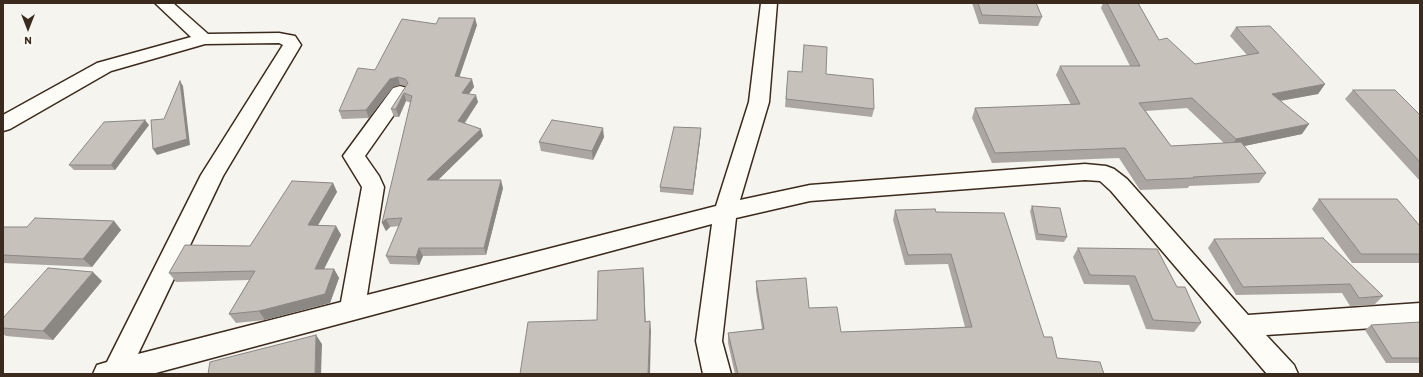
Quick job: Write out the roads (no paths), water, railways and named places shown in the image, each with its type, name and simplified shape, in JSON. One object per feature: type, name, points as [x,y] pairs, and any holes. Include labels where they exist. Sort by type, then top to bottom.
[{"type":"street","points":[[163,3],[204,39]]},
{"type":"street","points":[[717,374],[709,342],[725,212],[759,102],[769,3]]},
{"type":"street","points":[[3,124],[104,67],[204,39],[279,38],[289,40],[292,45],[212,175],[111,372]]},
{"type":"street","points":[[352,311],[373,187],[372,181],[354,156],[400,92]]},
{"type":"street","points":[[111,372],[352,311],[725,212],[810,193],[1085,172],[1106,174],[1119,185],[1284,374]]},
{"type":"street","points":[[1243,326],[1420,314]]}]
